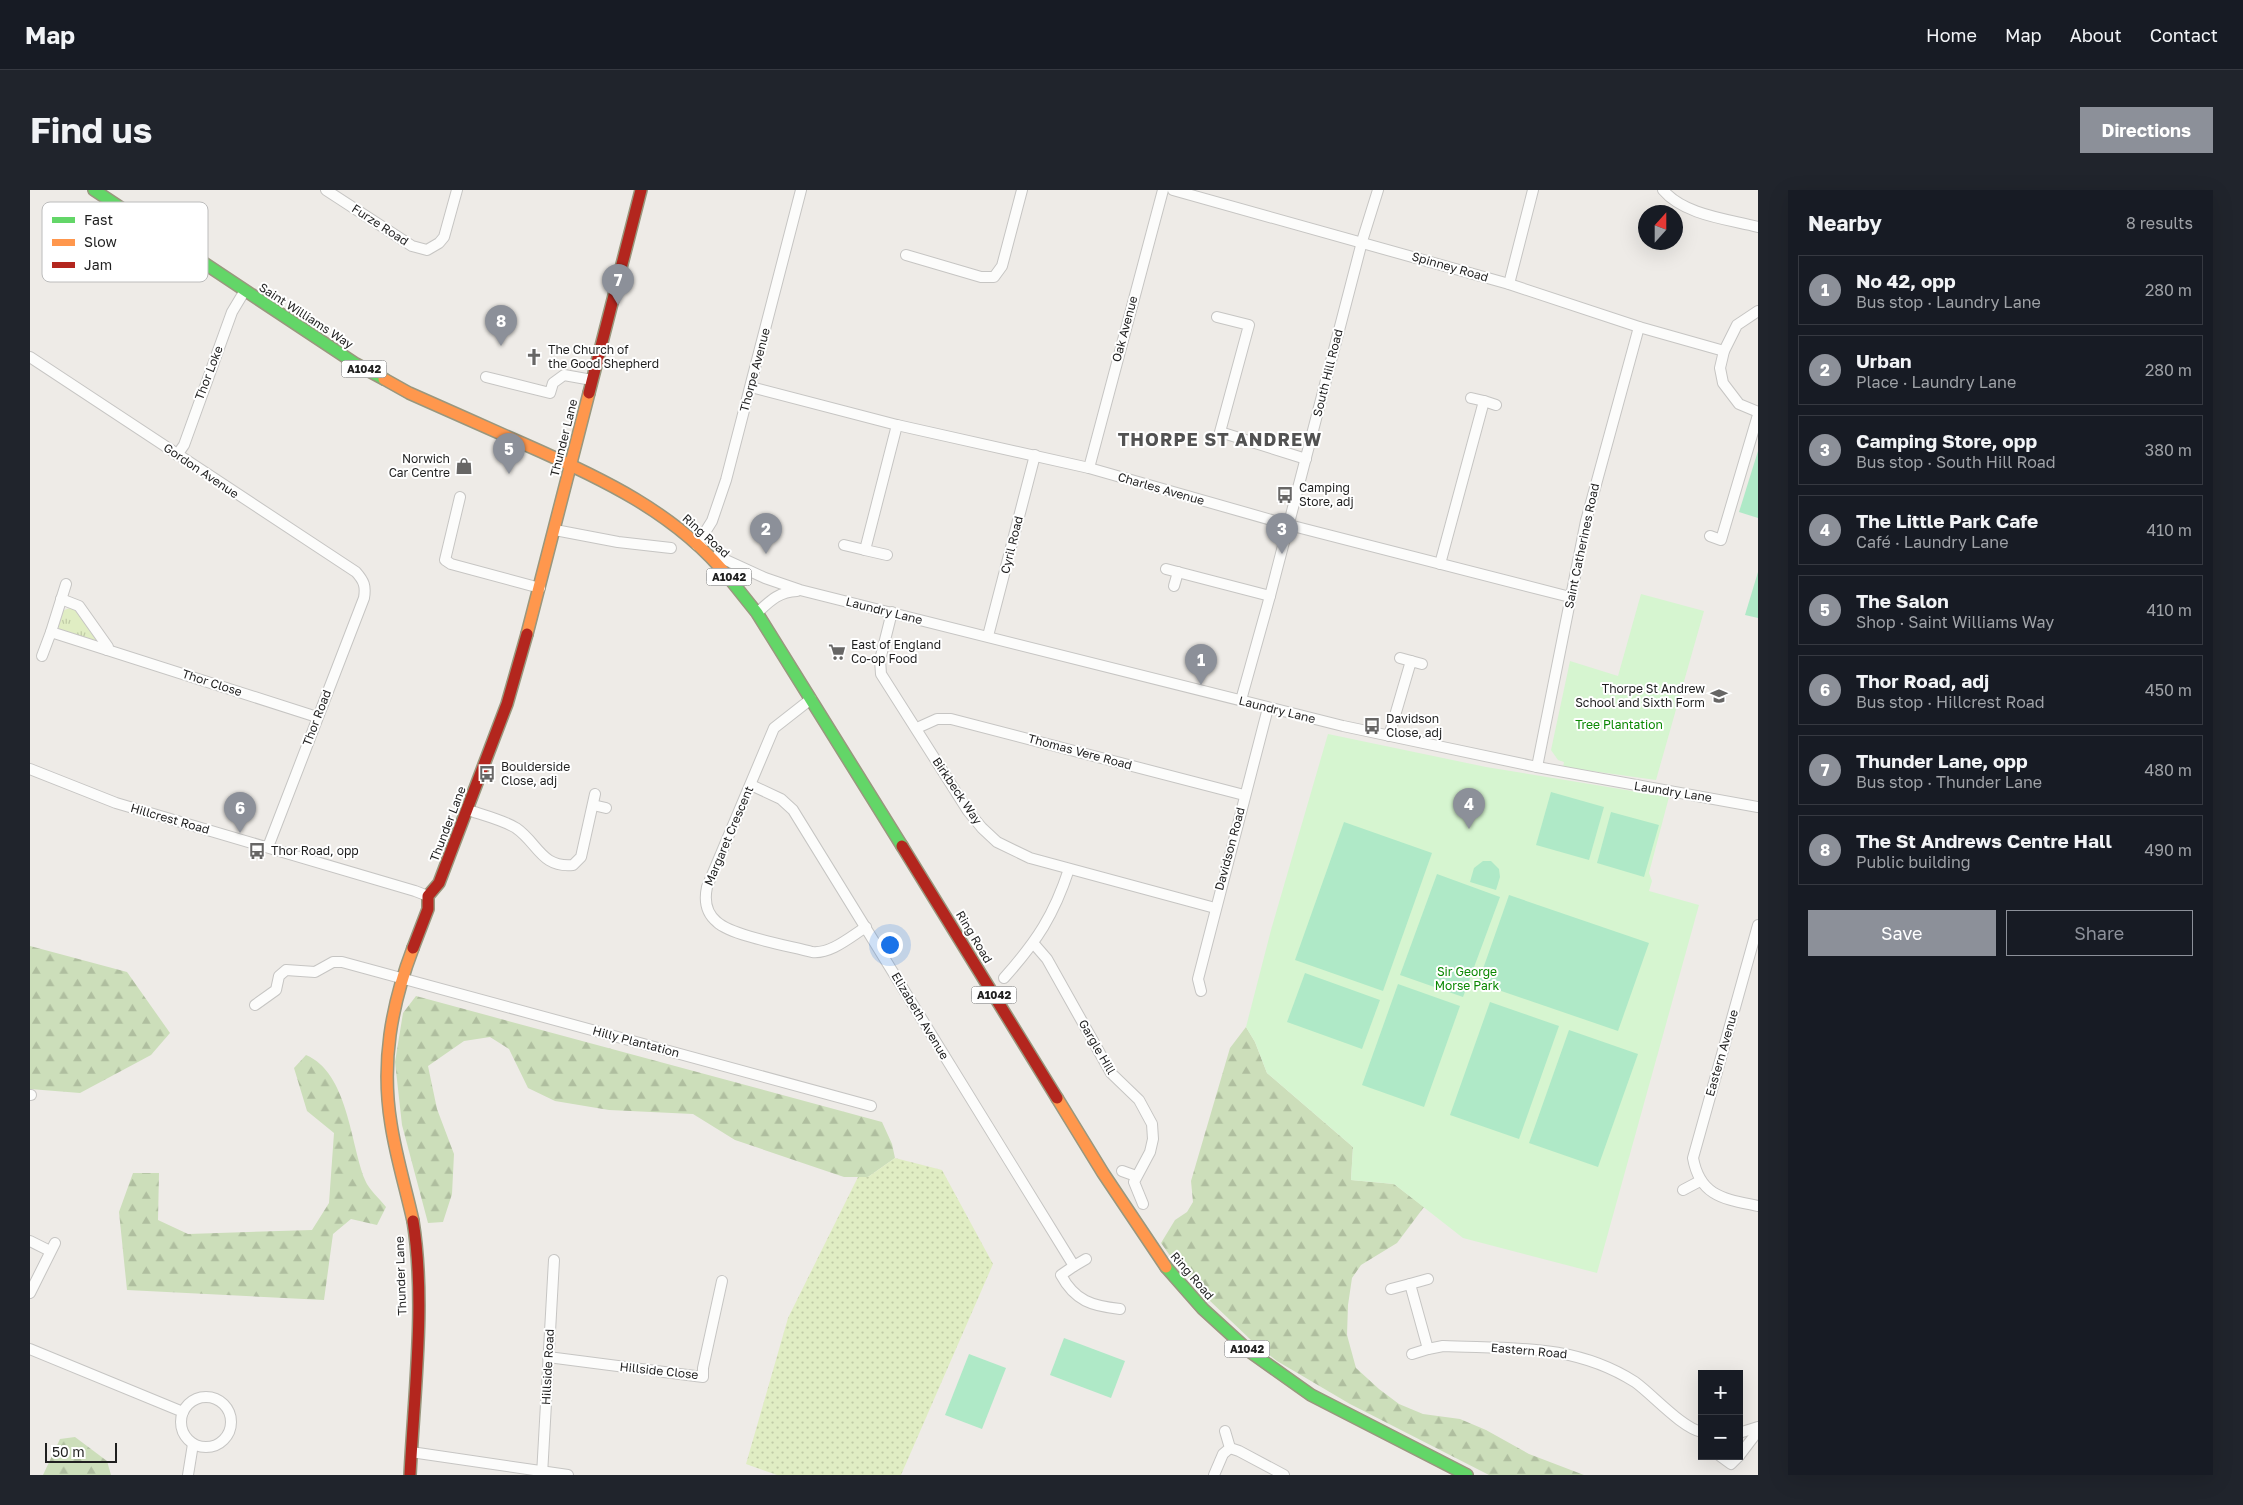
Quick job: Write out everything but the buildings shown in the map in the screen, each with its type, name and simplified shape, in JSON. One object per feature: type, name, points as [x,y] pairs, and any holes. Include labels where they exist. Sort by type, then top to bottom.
[{"type":"main road","name":"Saint Williams Way","points":[[94,190],[112,202]]},
{"type":"main road","name":"Thunder Lane","points":[[410,1475],[417,1254],[392,1127],[386,1074],[392,1013],[402,978],[428,909],[428,896],[439,883],[507,704],[540,588],[640,190]]},
{"type":"main road","name":"Saint Williams Way","points":[[208,268],[356,364],[408,393],[572,464]]},
{"type":"main road","name":"Ring Road","points":[[572,464],[634,497],[671,523],[718,564],[757,614],[1103,1172],[1163,1264],[1183,1288],[1202,1309],[1249,1351],[1311,1395],[1467,1475]]},
{"type":"street","name":"Furze Road","points":[[326,190],[412,246],[426,250],[440,243],[444,237],[457,190]]},
{"type":"street","name":"Thorpe Avenue","points":[[697,545],[712,521],[724,487],[801,190]]},
{"type":"street","points":[[906,255],[981,277],[994,276],[1002,266],[1022,190]]},
{"type":"street","name":"Oak Avenue","points":[[1089,468],[1163,190]]},
{"type":"street","name":"Spinney Road","points":[[1173,190],[1509,284],[1639,327],[1724,352]]},
{"type":"street","name":"South Hill Road","points":[[1241,700],[1289,525],[1361,242],[1378,190]]},
{"type":"street","points":[[1509,284],[1533,190]]},
{"type":"street","points":[[1663,190],[1672,200],[1686,208],[1758,227]]},
{"type":"street","name":"Thor Loke","points":[[177,455],[184,444],[232,312],[244,292]]},
{"type":"street","points":[[1710,536],[1725,543],[1758,414],[1739,404],[1723,383],[1720,368],[1724,352],[1737,325],[1758,311]]},
{"type":"street","points":[[1216,317],[1249,325],[1220,432],[1306,459]]},
{"type":"street","name":"Saint Catherines Road","points":[[1537,767],[1586,521],[1639,327]]},
{"type":"street","name":"Gordon Avenue","points":[[30,357],[356,572],[366,589]]},
{"type":"street","points":[[486,377],[550,393],[553,383],[564,375],[592,380]]},
{"type":"street","name":"Charles Avenue","points":[[751,387],[897,424],[1089,468],[1289,525],[1570,597]]},
{"type":"street","points":[[1471,398],[1496,405]]},
{"type":"street","points":[[1440,564],[1484,401]]},
{"type":"street","points":[[865,550],[897,424]]},
{"type":"street","name":"Cyril Road","points":[[988,636],[1035,455]]},
{"type":"street","points":[[460,497],[445,560],[451,564],[540,588]]},
{"type":"street","points":[[555,530],[618,542],[671,548]]},
{"type":"street","name":"Laundry Lane","points":[[697,545],[747,571],[800,590],[1268,708],[1537,767],[1758,807]]},
{"type":"street","points":[[844,545],[887,555]]},
{"type":"street","points":[[1166,569],[1270,596]]},
{"type":"street","points":[[1174,586],[1178,572]]},
{"type":"street","points":[[42,656],[66,584]]},
{"type":"street","name":"Thor Road","points":[[268,847],[366,589]]},
{"type":"street","name":"Laundry Lane","points":[[757,614],[777,595],[800,590]]},
{"type":"street","points":[[61,599],[80,606],[104,639],[108,646],[107,650]]},
{"type":"street","name":"Birkbeck Way","points":[[892,612],[880,668],[885,680],[968,811],[997,842],[1012,851],[1030,858],[1215,908]]},
{"type":"street","name":"Thor Close","points":[[51,632],[317,718]]},
{"type":"street","points":[[1400,658],[1422,664]]},
{"type":"street","points":[[1390,736],[1411,662]]},
{"type":"street","name":"Margaret Crescent","points":[[811,699],[774,728],[707,887],[706,905],[711,916],[724,928],[821,953],[866,927]]},
{"type":"street","name":"Davidson Road","points":[[1201,991],[1198,979],[1268,708]]},
{"type":"street","name":"Thomas Vere Road","points":[[917,728],[937,719],[951,719],[1244,795]]},
{"type":"street","name":"Hillcrest Road","points":[[30,769],[116,803],[428,896]]},
{"type":"street","name":"Elizabeth Avenue","points":[[751,786],[788,803],[1074,1266]]},
{"type":"street","points":[[468,810],[516,828],[547,860],[564,866],[573,865],[581,857],[596,794]]},
{"type":"street","points":[[593,805],[606,808]]},
{"type":"street","points":[[1004,978],[1034,944],[1056,905],[1069,868]]},
{"type":"street","name":"Eastern Avenue","points":[[1700,1181],[1693,1158],[1696,1142],[1758,925]]},
{"type":"street","name":"Gargle Hill","points":[[1034,944],[1047,959],[1111,1073],[1139,1100],[1148,1112],[1152,1124],[1153,1139],[1150,1152],[1136,1176]]},
{"type":"street","name":"Hilly Plantation","points":[[258,1000],[276,990],[279,976],[286,970],[315,972],[333,962],[342,962],[871,1106]]},
{"type":"street","points":[[1122,1171],[1136,1176],[1134,1182],[1143,1204]]},
{"type":"street","points":[[1683,1190],[1700,1181],[1710,1191],[1722,1198],[1758,1206]]},
{"type":"street","points":[[30,1241],[52,1247],[30,1293]]},
{"type":"street","points":[[1086,1259],[1062,1275],[1069,1289],[1085,1302],[1120,1309]]},
{"type":"street","name":"Hillside Road","points":[[543,1473],[554,1260]]},
{"type":"street","points":[[1391,1289],[1428,1279]]},
{"type":"street","name":"Hillside Close","points":[[548,1357],[703,1377],[703,1368],[722,1281]]},
{"type":"street","points":[[1410,1284],[1428,1349]]},
{"type":"street","name":"Eastern Road","points":[[1412,1354],[1443,1346],[1550,1350],[1586,1359],[1613,1370],[1635,1383],[1698,1432]]},
{"type":"street","points":[[30,1350],[183,1412]]},
{"type":"street","points":[[203,1397],[213,1398],[221,1402],[230,1416],[230,1426],[227,1435],[214,1446],[203,1447],[194,1444],[182,1430],[183,1412],[194,1400],[203,1397]]},
{"type":"street","points":[[1743,1432],[1758,1429]]},
{"type":"street","points":[[1743,1450],[1758,1429]]},
{"type":"street","points":[[1224,1431],[1230,1448]]},
{"type":"street","points":[[188,1475],[194,1444]]},
{"type":"street","points":[[1214,1475],[1223,1454],[1230,1448]]},
{"type":"street","points":[[1230,1448],[1239,1450],[1284,1475]]},
{"type":"street","points":[[411,1452],[543,1473],[568,1475]]},
{"type":"green space","points":[[1758,451],[1758,518],[1739,512]]},
{"type":"green space","points":[[1758,572],[1758,618],[1745,615]]},
{"type":"green space","name":"Tree Plantation","points":[[1641,594],[1704,611],[1656,780],[1563,767],[1564,762],[1558,760],[1551,750],[1570,661],[1618,676]]},
{"type":"green space","points":[[72,607],[76,609],[101,642],[99,644],[61,631],[58,627],[62,611]]},
{"type":"green space","name":"Sir George Morse Park","points":[[1328,734],[1486,767],[1669,797],[1649,873],[1652,881],[1649,891],[1699,905],[1597,1273],[1463,1238],[1394,1184],[1351,1180],[1353,1147],[1267,1073],[1255,1042],[1246,1027],[1271,930]]},
{"type":"green space","points":[[1551,792],[1604,807],[1589,860],[1536,845]]},
{"type":"green space","points":[[1611,812],[1659,825],[1644,877],[1597,863]]},
{"type":"green space","points":[[1344,822],[1432,853],[1383,991],[1295,960]]},
{"type":"green space","points":[[1483,861],[1491,861],[1499,869],[1500,877],[1496,890],[1470,882],[1474,868]]},
{"type":"green space","points":[[1437,874],[1500,897],[1463,997],[1400,975]]},
{"type":"green space","points":[[1509,895],[1649,943],[1618,1031],[1478,983]]},
{"type":"green space","points":[[30,946],[127,972],[170,1033],[151,1055],[80,1093],[30,1089]]},
{"type":"green space","points":[[1305,973],[1380,1000],[1362,1049],[1287,1022]]},
{"type":"green space","points":[[1398,984],[1460,1006],[1424,1107],[1362,1085]]},
{"type":"green space","points":[[416,996],[882,1122],[892,1144],[895,1158],[868,1177],[844,1177],[735,1140],[693,1114],[609,1110],[555,1101],[528,1088],[509,1049],[490,1037],[464,1041],[428,1066],[437,1109],[454,1154],[452,1194],[443,1222],[428,1223],[402,1125],[395,1062],[403,1013]]},
{"type":"green space","points":[[1490,1002],[1559,1026],[1519,1139],[1450,1115]]},
{"type":"green space","points":[[1246,1027],[1255,1042],[1267,1073],[1353,1147],[1351,1180],[1394,1184],[1424,1207],[1397,1243],[1361,1265],[1352,1278],[1348,1305],[1347,1335],[1356,1368],[1399,1404],[1423,1414],[1460,1419],[1486,1430],[1529,1454],[1584,1475],[1489,1475],[1350,1404],[1277,1361],[1253,1342],[1208,1299],[1176,1264],[1161,1243],[1175,1220],[1187,1212],[1193,1202],[1191,1181],[1230,1048]]},
{"type":"green space","points":[[1569,1030],[1638,1054],[1598,1167],[1529,1143]]},
{"type":"green space","points":[[306,1055],[320,1064],[331,1077],[339,1092],[346,1110],[365,1180],[386,1207],[377,1225],[351,1219],[333,1234],[324,1300],[127,1290],[119,1212],[133,1173],[159,1173],[158,1220],[188,1234],[312,1230],[329,1203],[334,1133],[307,1111],[294,1068]]},
{"type":"green space","points":[[895,1158],[942,1170],[993,1264],[901,1475],[777,1475],[746,1464],[788,1318],[858,1177],[868,1177]]},
{"type":"green space","points":[[1064,1338],[1125,1361],[1111,1398],[1050,1375]]},
{"type":"green space","points":[[969,1354],[1006,1368],[982,1429],[945,1415]]},
{"type":"green space","points":[[75,1437],[107,1461],[111,1475],[43,1475],[60,1439]]},
{"type":"traffic: fast","points":[[94,190],[112,202]]},
{"type":"traffic: fast","points":[[208,266],[356,364],[384,379]]},
{"type":"traffic: fast","points":[[729,578],[757,613],[902,846]]},
{"type":"traffic: fast","points":[[1166,1267],[1203,1309],[1249,1351],[1311,1395],[1467,1475]]},
{"type":"traffic: slow","points":[[384,379],[409,393],[580,470],[635,499],[686,534],[729,578]]},
{"type":"traffic: slow","points":[[527,634],[589,393]]},
{"type":"traffic: slow","points":[[413,948],[405,970],[394,1013],[390,1035],[387,1079],[393,1136],[413,1221]]},
{"type":"traffic: slow","points":[[1057,1098],[1103,1173],[1166,1267]]},
{"type":"traffic: jam","points":[[589,393],[641,190]]},
{"type":"traffic: jam","points":[[413,948],[428,909],[428,896],[439,883],[507,704],[527,634]]},
{"type":"traffic: jam","points":[[902,846],[1057,1098]]},
{"type":"traffic: jam","points":[[410,1475],[419,1315],[419,1283],[413,1221]]},
{"type":"place","name":"Thunder Lane, opp","points":[[618,305]]},
{"type":"place","name":"The St Andrews Centre Hall","points":[[501,346]]},
{"type":"place","name":"The Church of the Good Shepherd","points":[[534,357]]},
{"type":"place","name":"Norwich Car Centre","points":[[464,466]]},
{"type":"place","name":"The Salon","points":[[509,474]]},
{"type":"place","name":"Camping Store, adj","points":[[1285,495]]},
{"type":"place","name":"Urban","points":[[766,554]]},
{"type":"place","name":"Camping Store, opp","points":[[1282,554]]},
{"type":"place","name":"East of England Co-op Food","points":[[837,652]]},
{"type":"place","name":"No 42, opp","points":[[1201,685]]},
{"type":"place","name":"Thorpe St Andrew School and Sixth Form","points":[[1719,696]]},
{"type":"place","name":"Davidson Close, adj","points":[[1372,726]]},
{"type":"place","name":"Boulderside Close, adj","points":[[487,774]]},
{"type":"place","name":"The Little Park Cafe","points":[[1469,829]]},
{"type":"place","name":"Thor Road, adj","points":[[240,833]]},
{"type":"place","name":"Thor Road, opp","points":[[257,851]]},
{"type":"district","name":"THORPE ST ANDREW","points":[[1220,440]]}]
